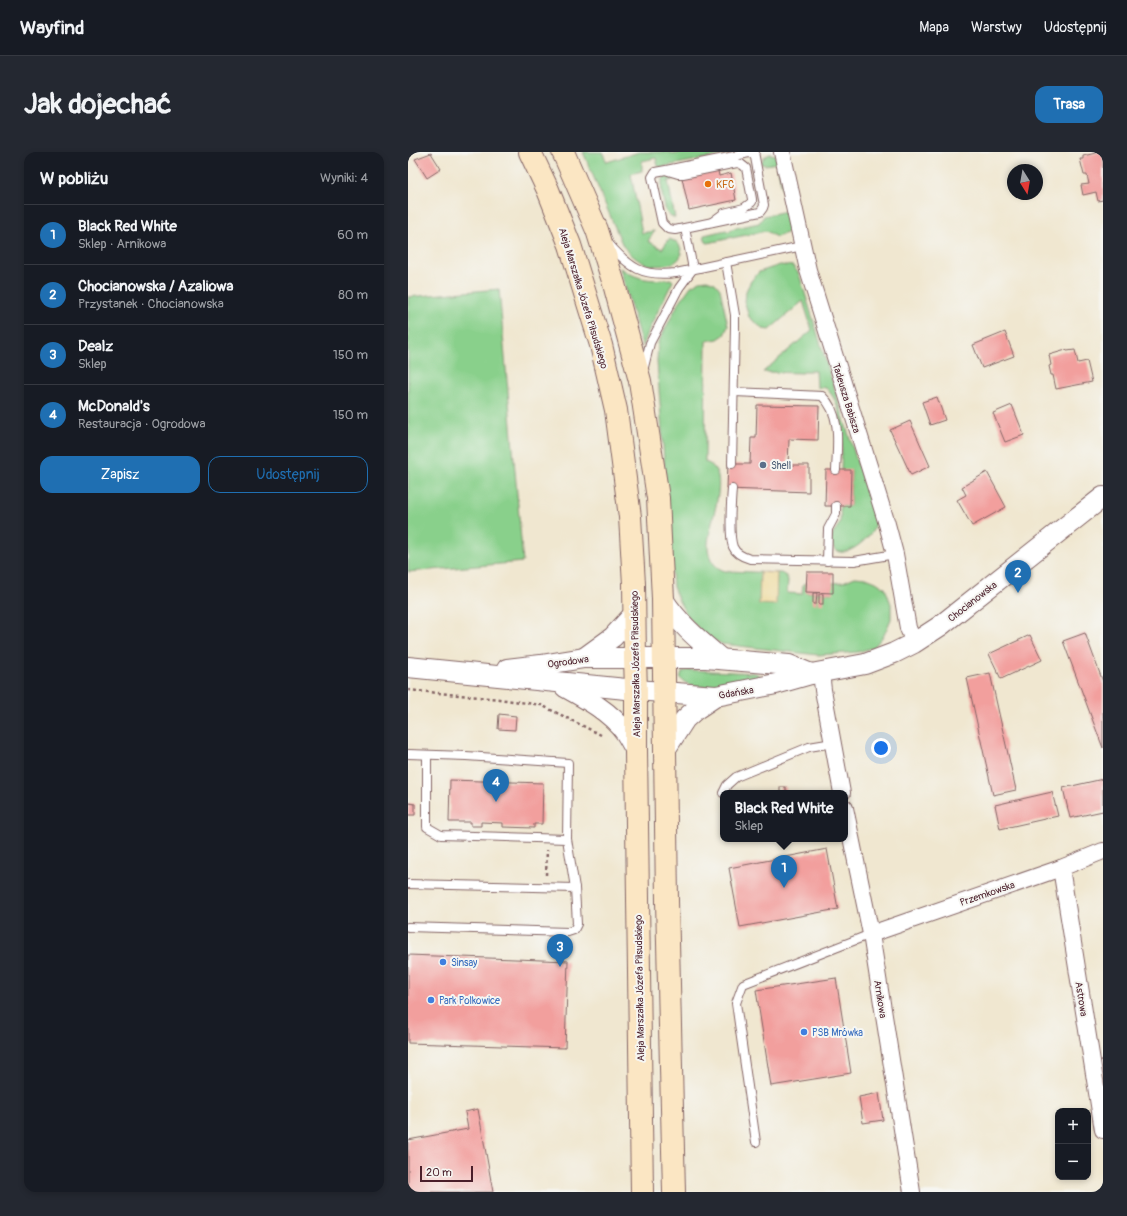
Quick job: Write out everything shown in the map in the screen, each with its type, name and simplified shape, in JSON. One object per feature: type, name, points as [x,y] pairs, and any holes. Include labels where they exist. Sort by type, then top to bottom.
[{"type":"main road","name":"Aleja Marszałka Józefa Piłsudskiego","points":[[530,152],[548,190],[570,245],[601,345],[616,410],[630,517],[636,690],[642,1192]]},
{"type":"main road","points":[[563,152],[597,230],[614,284],[640,381],[658,498],[663,599],[667,901],[674,1191]]},
{"type":"street","name":"Tadeusza Babisza","points":[[782,152],[808,270],[887,524],[895,554],[908,628],[914,643]]},
{"type":"street","name":"Chocianowska","points":[[914,643],[940,626],[1103,497]]},
{"type":"street","points":[[663,599],[683,625],[721,659]]},
{"type":"street","points":[[584,658],[613,637],[634,614]]},
{"type":"street","name":"Gdańska","points":[[636,690],[716,696],[776,684],[816,673],[865,664],[894,653],[914,643]]},
{"type":"street","name":"Ogrodowa","points":[[474,673],[584,658],[663,658]]},
{"type":"street","points":[[663,658],[721,659],[790,665],[816,673],[833,742],[841,790]]},
{"type":"street","name":"Ogrodowa","points":[[408,667],[636,690]]},
{"type":"street","points":[[558,683],[596,705],[624,730],[636,751]]},
{"type":"street","points":[[665,750],[685,719],[695,710],[716,696]]},
{"type":"street","name":"Arnikowa","points":[[848,823],[871,934],[912,1192]]},
{"type":"street","name":"Przemkowska","points":[[871,934],[1060,868],[1103,851]]},
{"type":"street","name":"Astrowa","points":[[1060,868],[1103,1130]]},
{"type":"lane","points":[[755,152],[764,205],[762,210],[757,214],[675,230],[670,230],[664,226],[662,223],[652,177],[655,172],[755,152]]},
{"type":"lane","points":[[666,170],[680,174],[737,163],[746,168],[752,202],[744,208],[724,213],[712,223]]},
{"type":"lane","points":[[640,381],[650,343],[679,288],[693,269],[684,228]]},
{"type":"lane","points":[[597,230],[625,261],[641,271],[662,275],[802,246]]},
{"type":"lane","points":[[726,262],[734,315],[732,464]]},
{"type":"lane","points":[[734,392],[822,396],[827,400],[835,419],[837,429],[836,470]]},
{"type":"lane","points":[[732,489],[731,539],[733,548],[744,558],[854,561],[895,554]]},
{"type":"lane","points":[[827,561],[828,529],[836,514],[836,506]]},
{"type":"lane","points":[[724,790],[726,785],[736,777],[809,747],[833,742]]},
{"type":"lane","points":[[408,754],[466,756],[568,763],[567,840],[575,888],[577,924],[574,930],[568,932],[408,927]]},
{"type":"lane","points":[[427,755],[427,827],[441,835],[567,840]]},
{"type":"lane","points":[[408,884],[575,888]]},
{"type":"lane","points":[[756,1142],[736,1003],[743,984],[871,934]]},
{"type":"path","points":[[408,690],[499,699],[541,705],[604,736]]},
{"type":"path","points":[[546,879],[547,839]]},
{"type":"green space","points":[[583,152],[602,152],[607,162],[639,152],[667,152],[676,154],[683,152],[740,152],[661,167],[658,166],[656,158],[642,161],[642,171],[631,174],[642,233],[654,231],[648,241],[662,249],[669,239],[677,242],[681,249],[681,254],[675,262],[656,266],[646,264],[638,260],[623,246]]},
{"type":"green space","points":[[770,154],[776,155],[791,225],[789,230],[776,237],[766,231],[731,237],[708,243],[706,242],[704,235],[726,230],[729,232],[731,229],[759,223],[764,216],[786,211],[777,163],[765,165],[761,164],[764,157]]},
{"type":"green space","points":[[666,175],[674,180],[668,181],[675,218],[666,212],[663,198],[662,183],[663,178]]},
{"type":"green space","points":[[780,265],[793,266],[799,274],[875,520],[875,526],[868,537],[855,548],[848,551],[842,552],[836,550],[831,541],[832,535],[840,522],[840,506],[850,506],[851,471],[841,470],[842,438],[840,415],[837,405],[826,388],[817,387],[816,371],[803,371],[803,373],[763,372],[812,330],[803,301],[769,330],[763,329],[749,317],[745,303],[746,291],[751,281],[759,272]]},
{"type":"green space","points":[[620,268],[644,279],[671,279],[673,281],[650,327],[643,346],[642,346]]},
{"type":"green space","points":[[707,280],[715,283],[720,289],[728,326],[724,335],[718,339],[706,341],[705,462],[714,467],[718,476],[719,487],[708,548],[711,560],[718,568],[725,571],[781,573],[786,576],[788,580],[787,593],[802,594],[803,584],[806,583],[806,592],[832,593],[833,583],[843,582],[855,577],[866,578],[876,582],[885,588],[891,604],[891,619],[884,635],[874,647],[858,652],[818,655],[722,644],[698,628],[681,605],[673,587],[657,361],[658,343],[678,304],[691,286],[700,281]]},
{"type":"green space","points":[[499,289],[523,562],[408,572],[408,297]]},
{"type":"green space","points":[[689,670],[755,673],[759,675],[759,679],[717,686],[695,686],[686,683],[680,678],[682,672]]},
{"type":"sand","points":[[760,572],[777,573],[776,605],[759,604]]},
{"type":"building","points":[[1103,152],[1103,200],[1098,201],[1096,192],[1083,195],[1081,185],[1089,184],[1087,175],[1084,175],[1080,159],[1083,159],[1083,156]]},
{"type":"building","points":[[431,153],[441,169],[427,178],[415,159]]},
{"type":"building","name":"KFC","points":[[718,171],[719,176],[731,173],[736,200],[689,210],[682,178]]},
{"type":"building","points":[[1005,332],[1014,356],[982,368],[973,345]]},
{"type":"building","points":[[1066,350],[1075,350],[1078,363],[1087,361],[1092,382],[1056,389],[1053,375],[1051,375],[1049,366],[1051,365],[1049,355]]},
{"type":"building","points":[[937,397],[945,420],[930,425],[922,402]]},
{"type":"building","points":[[757,405],[819,406],[818,440],[789,439],[788,465],[809,465],[809,492],[727,489],[728,464],[750,464],[751,438],[756,438]]},
{"type":"building","points":[[1012,405],[1024,435],[1005,442],[993,413]]},
{"type":"building","points":[[910,421],[930,466],[911,475],[890,430]]},
{"type":"building","points":[[826,470],[851,470],[850,506],[825,506]]},
{"type":"building","points":[[987,472],[1006,507],[972,526],[957,500],[966,495],[962,487]]},
{"type":"building","points":[[807,572],[833,572],[833,593],[806,592]]},
{"type":"building","points":[[813,593],[817,593],[816,604],[813,604]]},
{"type":"building","points":[[819,594],[823,594],[823,604],[819,604]]},
{"type":"building","points":[[1085,633],[1103,682],[1103,748],[1063,641]]},
{"type":"building","points":[[1030,635],[1042,660],[1001,679],[989,654]]},
{"type":"building","points":[[990,673],[1016,790],[993,795],[967,678]]},
{"type":"building","points":[[499,714],[516,716],[515,730],[498,729]]},
{"type":"building","points":[[1103,779],[1103,811],[1070,818],[1063,788]]},
{"type":"building","points":[[450,780],[543,783],[542,824],[534,824],[534,828],[503,827],[503,823],[481,822],[481,826],[471,826],[471,822],[449,822]]},
{"type":"building","points":[[780,787],[786,787],[786,790],[780,790]]},
{"type":"building","points":[[1052,792],[1058,816],[1000,829],[995,805]]},
{"type":"building","points":[[409,803],[415,804],[415,815],[408,815]]},
{"type":"building","points":[[827,849],[838,909],[740,927],[729,868]]},
{"type":"building","points":[[408,955],[568,961],[565,1048],[408,1043]]},
{"type":"building","name":"PSB Mrówka","points":[[836,978],[851,1073],[771,1086],[756,990]]},
{"type":"building","points":[[879,1093],[883,1120],[863,1123],[859,1097]]},
{"type":"building","points":[[478,1109],[493,1192],[408,1192],[408,1140],[468,1129],[465,1112]]},
{"type":"place","name":"KFC","points":[[708,184]]},
{"type":"place","name":"Shell","points":[[763,465]]},
{"type":"place","name":"Chocianowska / Azaliowa","points":[[1018,593]]},
{"type":"place","name":"McDonald's","points":[[496,802]]},
{"type":"place","name":"Black Red White","points":[[784,888]]},
{"type":"place","name":"Sinsay","points":[[443,962]]},
{"type":"place","name":"Dealz","points":[[560,967]]},
{"type":"place","name":"Park Polkowice","points":[[431,1000]]},
{"type":"place","name":"PSB Mrówka","points":[[804,1032]]}]
